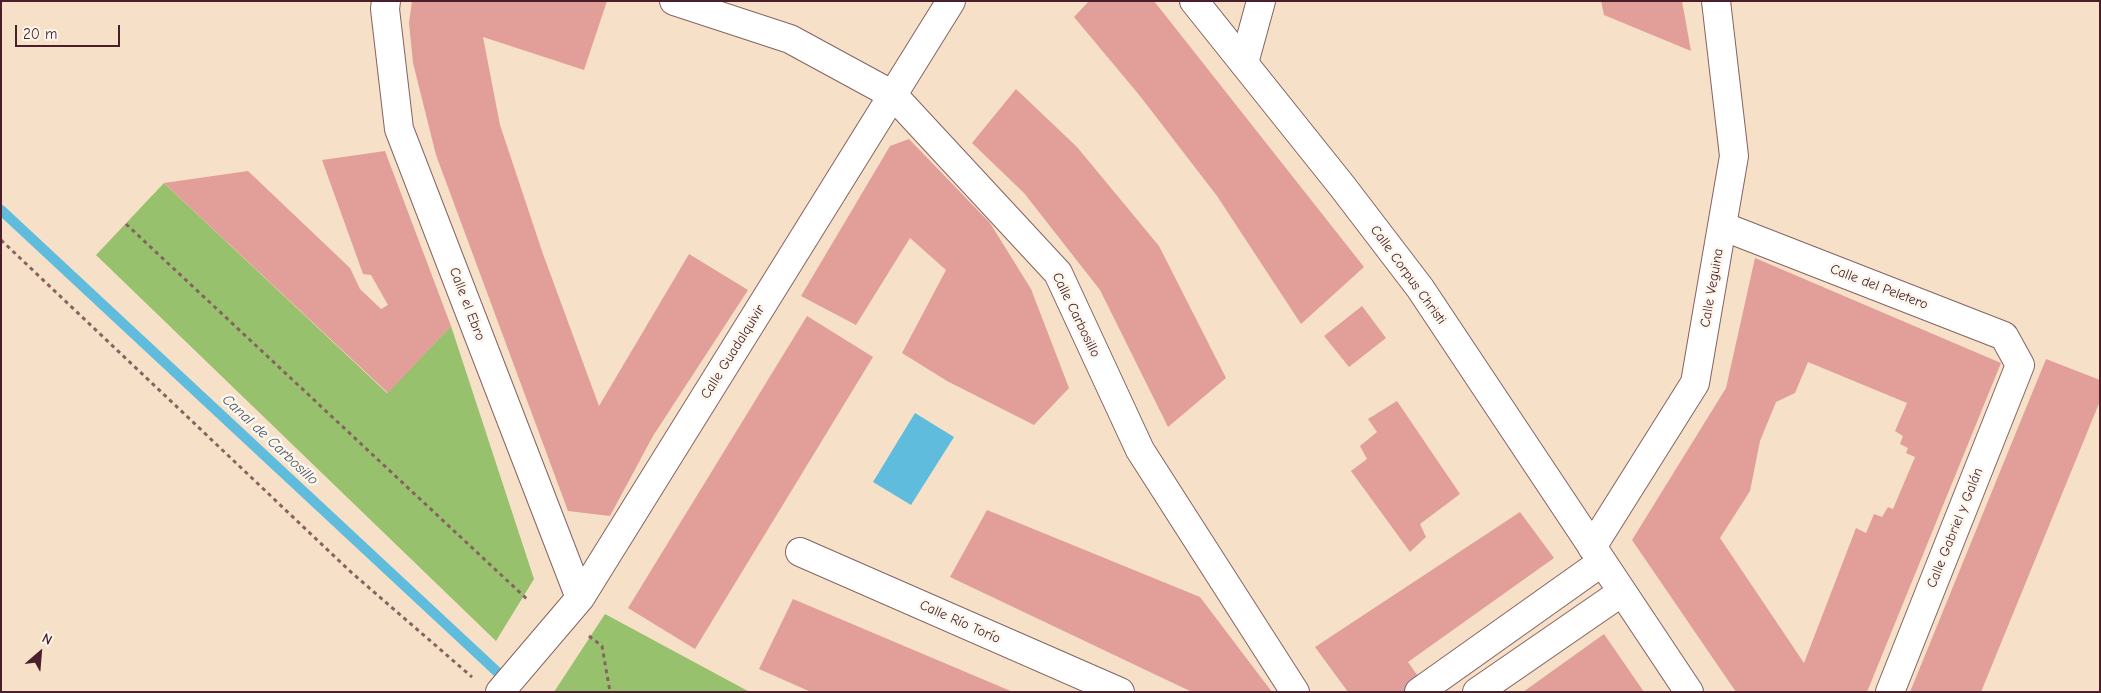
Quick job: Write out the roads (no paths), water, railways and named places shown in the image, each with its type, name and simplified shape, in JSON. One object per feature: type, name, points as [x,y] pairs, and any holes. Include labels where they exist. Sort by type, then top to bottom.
[{"type":"street","name":"Calle el Ebro","points":[[386,1],[385,9],[399,129],[580,598]]},
{"type":"street","name":"Calle Carbosillo","points":[[674,1],[790,39],[893,95],[1058,273],[1140,450],[1295,692]]},
{"type":"street","name":"Calle Guadalquivir","points":[[500,692],[580,598],[951,1]]},
{"type":"street","name":"Calle Corpus Christi","points":[[1194,1],[1420,288],[1689,692]]},
{"type":"street","points":[[1244,63],[1261,1]]},
{"type":"street","name":"Calle Veguina","points":[[1597,554],[1695,383],[1734,156],[1716,1]]},
{"type":"street","name":"Calle del Peletero","points":[[1722,226],[2004,336],[2020,365]]},
{"type":"street","name":"Calle Gabriel y Galán","points":[[1890,692],[2020,365]]},
{"type":"street","name":"Calle Río Torío","points":[[800,552],[1120,692]]},
{"type":"street","points":[[1419,692],[1597,554]]},
{"type":"street","points":[[1477,692],[1622,592]]},
{"type":"water","points":[[915,413],[954,437],[911,505],[873,482]]},
{"type":"waterway","name":"Canal de Carbosillo","points":[[1,210],[507,681]]}]
